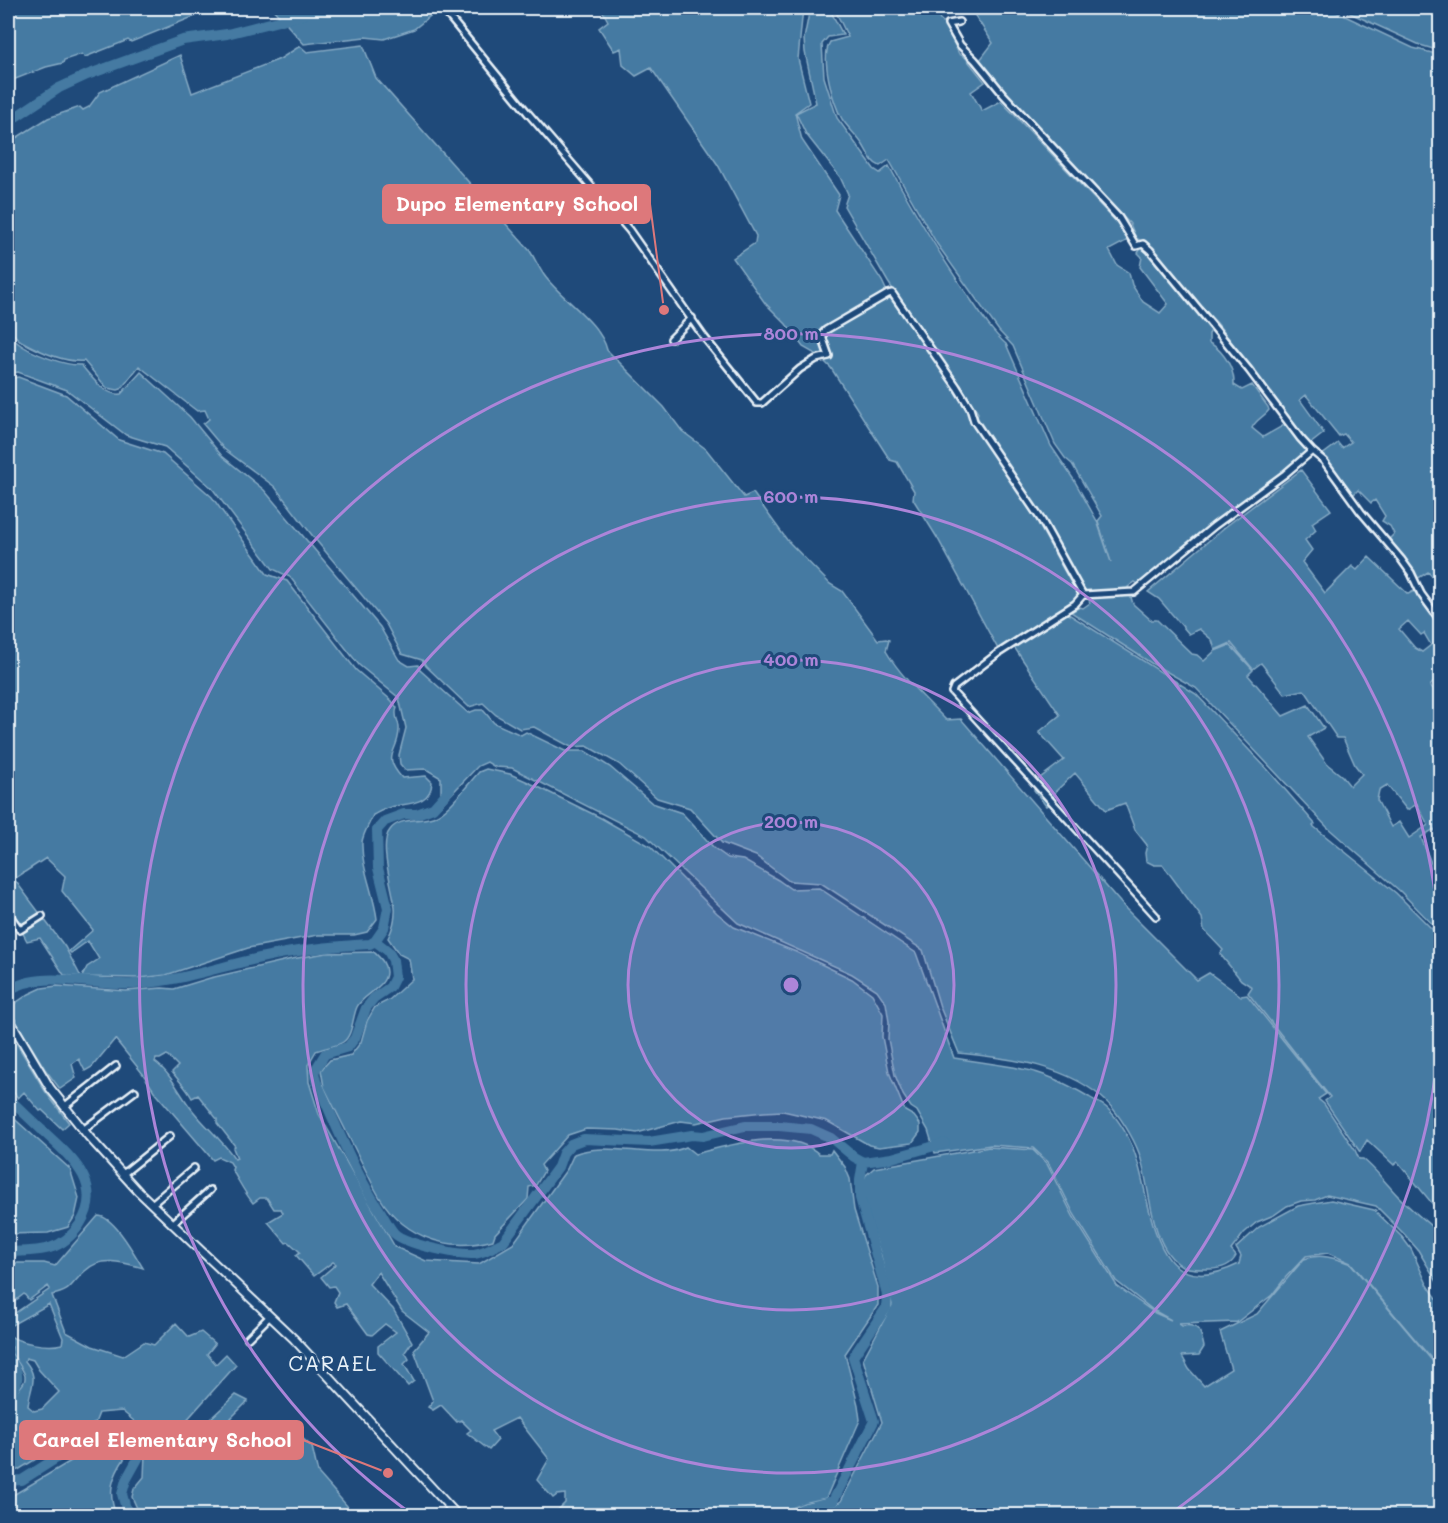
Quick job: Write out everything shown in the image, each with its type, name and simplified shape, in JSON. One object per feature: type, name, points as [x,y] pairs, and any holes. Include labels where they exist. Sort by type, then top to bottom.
[{"type":"street","points":[[443,8],[527,112],[629,230],[757,403],[760,404],[806,365],[816,359],[829,356],[823,336],[826,330],[892,293],[957,387],[975,423],[1042,520],[1085,595]]},
{"type":"street","points":[[959,22],[948,24],[960,45],[1119,218],[1136,246],[1143,244],[1150,250],[1242,362],[1299,438],[1324,461],[1361,512],[1401,559],[1421,594],[1440,620]]},
{"type":"street","points":[[671,339],[692,318]]},
{"type":"street","points":[[1156,916],[952,692],[954,687],[997,654],[1085,595],[1131,593],[1214,526],[1286,474],[1312,451]]},
{"type":"street","points":[[8,913],[20,930],[42,916]]},
{"type":"street","points":[[8,1017],[50,1088],[83,1130],[172,1224],[309,1354],[458,1515]]},
{"type":"street","points":[[64,1107],[116,1066]]},
{"type":"street","points":[[83,1130],[135,1091]]},
{"type":"street","points":[[123,1174],[170,1136]]},
{"type":"street","points":[[152,1204],[194,1168]]},
{"type":"street","points":[[172,1224],[210,1190]]},
{"type":"street","points":[[248,1338],[270,1316]]},
{"type":"water","points":[[8,8],[215,8],[131,42],[128,40],[85,57],[82,54],[8,82]]},
{"type":"water","points":[[272,8],[440,8],[414,29],[384,39],[365,37],[304,44]]},
{"type":"water","points":[[601,8],[803,8],[798,59],[809,103],[795,113],[802,140],[839,195],[835,210],[882,281],[890,298],[969,409],[970,422],[1030,509],[1078,597],[1062,610],[1196,694],[1269,771],[1315,824],[1313,826],[1396,893],[1440,937],[1440,1213],[1398,1162],[1394,1165],[1367,1140],[1360,1152],[1325,1101],[1330,1097],[1248,993],[1252,987],[1241,980],[1220,954],[1223,950],[1204,930],[1202,918],[1163,865],[1154,865],[1146,861],[1147,845],[1135,830],[1125,803],[1106,810],[1075,773],[1056,791],[1051,804],[1046,806],[1034,790],[1040,786],[1036,781],[1064,760],[1039,732],[1060,715],[1012,644],[998,649],[938,539],[913,499],[914,491],[897,462],[890,460],[831,368],[819,356],[803,347],[786,324],[765,303],[733,258],[755,243],[756,236],[718,165],[651,68],[636,76],[623,65],[621,48],[614,51],[599,28],[608,21]]},
{"type":"water","points":[[810,8],[829,8],[843,35],[828,37],[822,44],[824,77],[837,118],[874,169],[880,173],[889,166],[947,265],[986,322],[1006,344],[1051,446],[1074,480],[1097,521],[1111,562],[1098,521],[1102,516],[1072,464],[1055,444],[1013,346],[999,331],[937,244],[889,160],[880,166],[874,163],[861,142],[842,119],[832,92],[826,59],[830,42],[848,37],[834,8],[919,8],[922,11],[928,8],[944,23],[959,54],[965,57],[985,82],[971,92],[982,111],[1001,101],[1121,227],[1128,240],[1109,250],[1117,265],[1129,273],[1132,285],[1143,302],[1160,313],[1168,304],[1140,267],[1142,257],[1138,253],[1142,247],[1150,252],[1212,329],[1209,334],[1209,343],[1217,348],[1227,361],[1232,370],[1234,385],[1242,390],[1252,385],[1268,407],[1269,410],[1252,428],[1263,437],[1286,424],[1308,454],[1144,588],[1135,582],[1128,587],[1133,604],[1151,620],[1157,620],[1192,654],[1204,661],[1215,651],[1230,645],[1253,670],[1248,675],[1283,716],[1308,705],[1324,728],[1308,737],[1327,764],[1350,786],[1362,774],[1355,765],[1343,738],[1337,738],[1304,690],[1285,694],[1261,663],[1253,669],[1231,643],[1215,650],[1212,640],[1199,629],[1189,634],[1159,599],[1148,592],[1225,527],[1301,470],[1331,510],[1312,523],[1316,530],[1305,540],[1312,550],[1302,562],[1325,593],[1352,566],[1357,570],[1369,557],[1408,594],[1414,591],[1440,626],[1440,675],[1430,686],[1440,695],[1440,841],[1434,829],[1421,837],[1431,863],[1440,872],[1440,932],[1401,892],[1327,827],[1196,688],[1151,663],[1071,612],[1090,603],[1089,598],[1037,510],[977,417],[978,413],[958,381],[888,282],[844,206],[848,194],[840,177],[806,134],[796,113],[816,103],[804,39]],"holes":[[[1408,621],[1421,635],[1424,633],[1431,645],[1422,652],[1415,648],[1399,629]],[[1387,785],[1407,810],[1417,804],[1428,825],[1409,838],[1399,822],[1391,827],[1377,800],[1379,790]]]},
{"type":"water","points":[[970,8],[1328,8],[1413,48],[1440,55],[1440,585],[1428,572],[1417,579],[1387,541],[1394,534],[1390,526],[1382,521],[1385,516],[1375,500],[1371,503],[1358,490],[1352,496],[1321,456],[1338,443],[1342,448],[1351,442],[1344,434],[1339,436],[1306,395],[1300,400],[1324,433],[1310,444],[1217,323],[1179,283],[1152,247],[1136,238],[1130,224],[1004,91],[980,60],[993,43]]},
{"type":"water","points":[[1339,8],[1440,8],[1440,51],[1420,45]]},
{"type":"water","points":[[363,45],[376,78],[530,251],[551,284],[589,320],[607,350],[664,407],[682,431],[706,449],[744,497],[753,493],[787,540],[830,584],[842,591],[878,640],[889,640],[886,651],[914,687],[946,720],[961,719],[1126,909],[1197,980],[1209,973],[1241,996],[1247,995],[1326,1094],[1318,1099],[1324,1104],[1359,1159],[1363,1159],[1370,1165],[1418,1215],[1437,1231],[1440,1229],[1439,1285],[1418,1250],[1376,1206],[1327,1195],[1287,1206],[1274,1215],[1257,1222],[1244,1233],[1231,1250],[1236,1256],[1225,1266],[1199,1269],[1182,1266],[1171,1257],[1163,1245],[1157,1231],[1139,1153],[1113,1108],[1093,1090],[1057,1072],[1018,1061],[959,1053],[940,1007],[923,950],[821,883],[789,881],[756,856],[722,843],[690,808],[657,798],[619,764],[587,746],[571,747],[534,727],[520,729],[496,715],[483,703],[469,707],[422,660],[402,654],[386,624],[275,487],[224,449],[203,424],[209,419],[205,410],[197,411],[139,366],[121,389],[107,388],[84,361],[68,360],[44,352],[21,341],[8,328],[8,143],[48,118],[80,107],[83,110],[89,107],[100,92],[180,55],[192,93],[280,59],[300,46],[307,52]]},
{"type":"water","points":[[8,333],[18,343],[39,355],[81,365],[99,385],[115,394],[121,394],[141,372],[190,417],[222,456],[264,490],[380,627],[399,660],[409,666],[418,665],[420,670],[468,713],[483,710],[494,723],[521,735],[526,732],[565,751],[585,751],[610,767],[652,803],[682,813],[714,848],[728,858],[743,860],[791,889],[819,888],[916,953],[954,1058],[1039,1073],[1081,1093],[1113,1114],[1132,1146],[1154,1228],[1162,1248],[1173,1264],[1189,1273],[1211,1274],[1239,1264],[1241,1256],[1236,1248],[1259,1227],[1298,1206],[1331,1200],[1374,1210],[1411,1249],[1427,1284],[1440,1303],[1440,1369],[1351,1263],[1328,1253],[1306,1256],[1272,1295],[1237,1322],[1179,1324],[1196,1327],[1202,1337],[1204,1347],[1199,1355],[1182,1356],[1189,1369],[1204,1386],[1231,1369],[1220,1332],[1257,1314],[1304,1259],[1322,1256],[1351,1264],[1440,1370],[1440,1515],[1339,1516],[1334,1512],[1320,1516],[793,1515],[824,1509],[841,1501],[882,1422],[863,1359],[892,1305],[881,1256],[863,1201],[862,1183],[866,1175],[874,1168],[989,1147],[1033,1150],[1047,1164],[1073,1216],[1117,1286],[1155,1313],[1171,1320],[1153,1310],[1116,1281],[1074,1214],[1048,1162],[1033,1148],[991,1145],[935,1153],[928,1130],[917,1111],[911,1107],[903,1095],[895,1075],[888,1039],[889,1022],[886,1003],[877,990],[852,974],[738,923],[646,836],[512,768],[495,767],[487,762],[478,766],[441,805],[441,778],[426,769],[405,770],[400,764],[399,755],[406,728],[399,698],[359,665],[290,577],[273,569],[212,488],[165,447],[126,435],[67,390],[18,372],[8,374]]},
{"type":"water","points":[[18,377],[66,395],[119,440],[163,454],[212,497],[267,574],[287,581],[356,670],[397,708],[399,730],[392,754],[393,764],[402,778],[426,776],[432,782],[431,790],[418,802],[389,808],[373,815],[365,832],[362,852],[377,919],[367,932],[354,935],[318,935],[248,948],[166,975],[140,978],[82,977],[87,967],[99,959],[88,941],[71,953],[69,951],[93,930],[62,891],[65,876],[46,858],[14,879],[65,947],[81,977],[64,975],[40,938],[27,941],[11,911],[8,912],[8,379]]},
{"type":"water","points":[[486,769],[510,774],[528,782],[601,818],[650,846],[734,927],[796,952],[852,979],[872,994],[883,1014],[882,1037],[889,1072],[905,1111],[914,1116],[920,1124],[920,1132],[912,1143],[879,1147],[869,1145],[827,1121],[783,1111],[726,1116],[696,1123],[681,1121],[637,1133],[586,1129],[568,1135],[541,1165],[544,1171],[536,1185],[529,1187],[528,1199],[495,1234],[493,1240],[475,1244],[440,1242],[424,1237],[396,1218],[375,1189],[324,1087],[321,1070],[330,1060],[351,1055],[361,1042],[367,1021],[375,1007],[389,1000],[412,979],[409,959],[399,954],[388,938],[394,923],[395,911],[385,845],[390,830],[399,823],[439,814],[479,772]]},
{"type":"water","points":[[374,952],[384,963],[386,972],[385,978],[378,987],[357,1007],[351,1031],[346,1039],[316,1051],[308,1065],[309,1082],[319,1114],[395,1247],[426,1261],[479,1264],[513,1244],[567,1169],[574,1154],[587,1150],[617,1149],[661,1152],[686,1147],[695,1154],[759,1140],[776,1140],[792,1141],[819,1154],[830,1154],[832,1150],[845,1167],[850,1179],[854,1210],[878,1287],[878,1305],[845,1354],[860,1420],[826,1498],[804,1503],[776,1515],[553,1515],[565,1503],[565,1494],[553,1498],[537,1480],[549,1459],[517,1418],[491,1431],[498,1440],[489,1450],[467,1433],[471,1430],[461,1420],[457,1422],[441,1405],[433,1410],[428,1407],[433,1401],[414,1350],[429,1332],[402,1311],[378,1272],[369,1284],[393,1309],[412,1342],[405,1352],[409,1359],[404,1364],[414,1381],[408,1386],[378,1352],[378,1346],[396,1332],[385,1324],[372,1335],[368,1334],[346,1304],[337,1307],[334,1302],[338,1292],[334,1286],[329,1287],[321,1277],[336,1264],[333,1262],[314,1276],[296,1255],[300,1252],[289,1242],[286,1243],[268,1222],[283,1213],[281,1209],[274,1209],[267,1198],[260,1198],[253,1203],[232,1170],[230,1162],[219,1157],[213,1160],[154,1091],[115,1039],[92,1067],[85,1071],[79,1059],[72,1064],[76,1078],[60,1089],[45,1069],[8,1008],[42,988],[57,986],[126,991],[174,989],[210,978],[326,953]],"holes":[[[167,1055],[178,1066],[172,1072],[192,1098],[198,1095],[217,1119],[217,1123],[235,1146],[233,1148],[237,1158],[235,1159],[199,1118],[166,1072],[155,1062],[156,1059]]]},
{"type":"water","points":[[8,1029],[45,1091],[69,1123],[62,1129],[42,1110],[40,1111],[24,1092],[18,1098],[8,1085]]},
{"type":"water","points":[[8,1113],[70,1169],[79,1198],[75,1216],[68,1227],[48,1233],[8,1234]]},
{"type":"water","points":[[98,1216],[111,1222],[124,1237],[143,1268],[113,1262],[98,1263],[85,1271],[68,1289],[52,1295],[66,1332],[92,1346],[123,1356],[144,1342],[154,1345],[176,1323],[189,1337],[201,1332],[215,1344],[207,1354],[216,1364],[226,1354],[236,1365],[176,1432],[182,1445],[236,1395],[248,1401],[231,1418],[253,1438],[257,1437],[262,1442],[270,1439],[282,1455],[301,1437],[312,1447],[318,1473],[355,1515],[140,1515],[132,1497],[134,1489],[144,1477],[146,1431],[122,1411],[99,1413],[95,1423],[18,1470],[8,1472],[8,1405],[25,1381],[25,1377],[11,1353],[12,1347],[8,1346],[8,1334],[18,1340],[42,1345],[62,1344],[63,1338],[49,1304],[8,1327],[8,1318],[50,1289],[48,1286],[29,1300],[24,1294],[8,1309],[8,1263],[44,1263],[55,1266]],"holes":[[[26,1358],[33,1360],[59,1392],[42,1409],[34,1411],[28,1406],[33,1378],[30,1367],[25,1361]]]},
{"type":"water","points":[[109,1442],[122,1445],[126,1456],[112,1484],[112,1499],[116,1515],[8,1515],[8,1498],[98,1445]]},
{"type":"waterway","points":[[8,122],[59,88],[87,75],[183,40],[227,34],[306,14],[318,8]]},
{"type":"waterway","points":[[8,991],[21,984],[52,979],[120,984],[150,983],[287,953],[370,944],[384,928],[388,908],[378,868],[377,830],[385,821],[433,808],[450,789]]},
{"type":"waterway","points":[[375,941],[388,951],[393,960],[395,977],[390,987],[374,998],[366,1008],[355,1038],[348,1047],[325,1054],[314,1072],[361,1179],[388,1224],[400,1237],[420,1245],[444,1251],[474,1254],[503,1242],[558,1167],[563,1153],[571,1144],[584,1139],[649,1142],[692,1135],[703,1136],[745,1126],[779,1126],[811,1129],[831,1138],[863,1162],[892,1158],[945,1143]]},
{"type":"waterway","points":[[8,1098],[65,1151],[82,1173],[89,1197],[87,1210],[80,1224],[65,1240],[39,1250],[8,1252]]},
{"type":"waterway","points":[[788,1516],[803,1509],[833,1501],[874,1421],[853,1357],[886,1308],[887,1295],[860,1198],[863,1162]]},
{"type":"waterway","points":[[8,1358],[17,1373],[17,1382],[8,1398]]},
{"type":"waterway","points":[[8,1481],[22,1480],[101,1430],[126,1429],[138,1440],[140,1455],[126,1480],[122,1494],[128,1516]]},
{"type":"place","name":"Dupo Elementary School","points":[[664,310]]},
{"type":"place","name":"Carael Elementary School","points":[[388,1473]]},
{"type":"district","name":"CARAEL","points":[[333,1362]]}]
